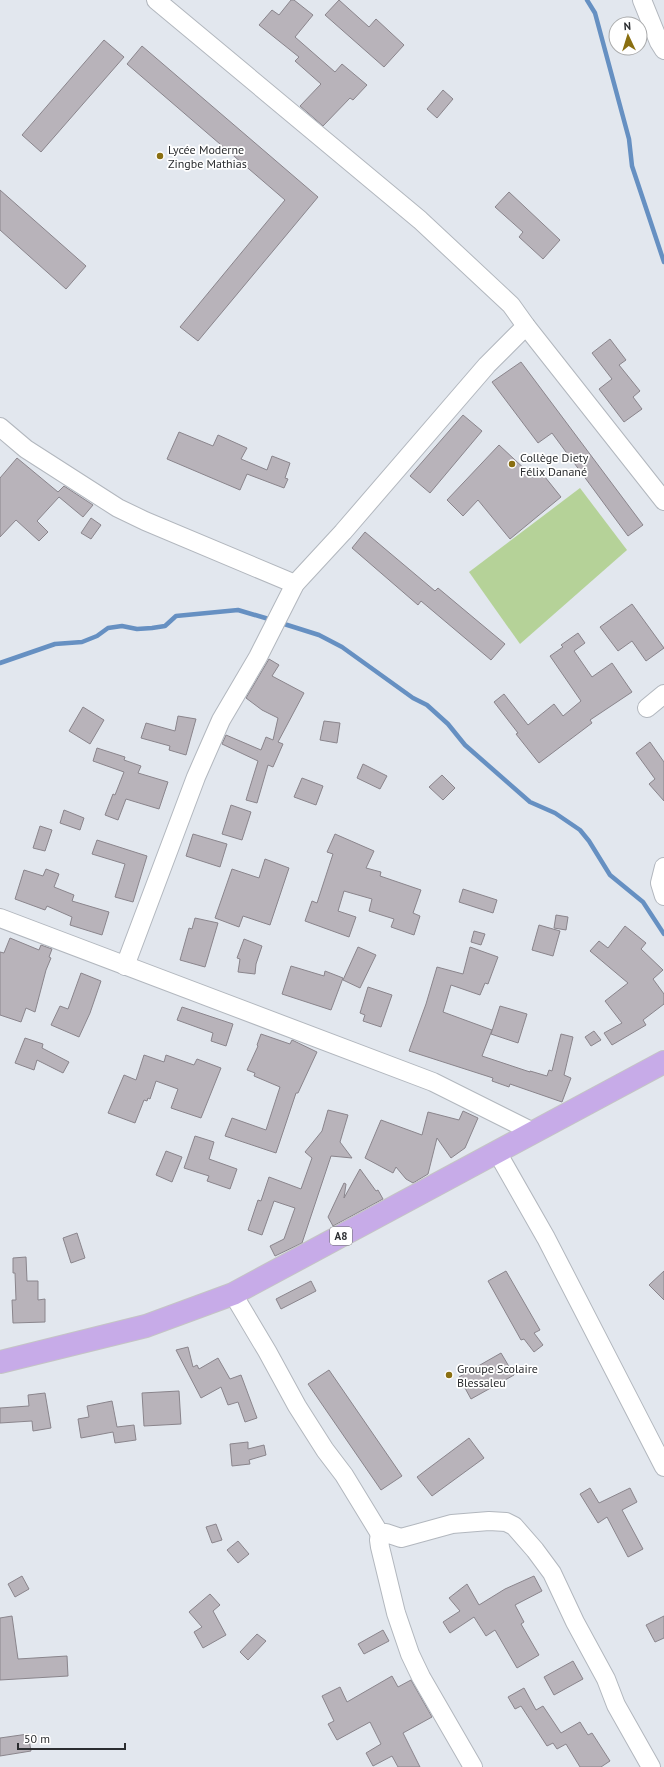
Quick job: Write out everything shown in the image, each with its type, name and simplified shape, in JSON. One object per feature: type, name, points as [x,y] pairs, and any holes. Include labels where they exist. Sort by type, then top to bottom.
[{"type":"main road","name":"A8","points":[[0,1362],[146,1326],[233,1294],[664,1062]]},
{"type":"street","points":[[156,0],[420,220],[511,304],[526,326],[664,501]]},
{"type":"street","points":[[642,0],[659,42],[664,50]]},
{"type":"street","points":[[125,966],[196,777],[221,720],[258,657],[295,584],[343,532],[487,365],[526,326]]},
{"type":"street","points":[[0,427],[26,449],[118,508],[145,521],[295,584]]},
{"type":"street","points":[[647,708],[664,694]]},
{"type":"street","points":[[664,867],[660,882],[664,896]]},
{"type":"street","points":[[0,918],[433,1082],[533,1132]]},
{"type":"street","points":[[497,1152],[553,1252],[664,1467]]},
{"type":"street","points":[[233,1294],[267,1351],[297,1406],[325,1450],[348,1481],[380,1534],[380,1547],[402,1633],[421,1676],[473,1767]]},
{"type":"street","points":[[380,1534],[386,1533],[401,1538],[452,1524],[489,1521],[506,1522],[514,1526],[535,1550],[552,1573],[575,1622],[606,1679],[616,1705],[651,1767]]},
{"type":"green space","points":[[580,488],[627,550],[520,644],[469,572]]},
{"type":"building","points":[[291,0],[294,0],[313,15],[295,37],[335,72],[342,64],[367,85],[353,100],[350,98],[323,126],[300,106],[321,84],[295,61],[299,57],[259,25],[272,10],[279,15]]},
{"type":"building","points":[[339,0],[369,27],[376,19],[404,45],[384,67],[325,15]]},
{"type":"building","points":[[104,40],[124,57],[41,152],[22,135]]},
{"type":"building","points":[[142,46],[318,197],[198,341],[180,327],[285,200],[127,64]]},
{"type":"building","points":[[443,90],[453,99],[437,118],[427,109]]},
{"type":"building","points":[[0,190],[86,266],[66,289],[0,230]]},
{"type":"building","points":[[509,192],[560,240],[543,259],[519,237],[523,232],[495,207]]},
{"type":"building","points":[[610,339],[626,360],[619,365],[640,391],[633,397],[642,409],[624,422],[599,389],[612,379],[592,353]]},
{"type":"building","points":[[521,362],[643,525],[628,536],[552,433],[538,443],[492,382]]},
{"type":"building","points":[[463,415],[482,431],[430,493],[410,476]]},
{"type":"building","points":[[179,432],[213,446],[218,435],[247,448],[241,459],[267,470],[272,456],[290,463],[285,478],[288,479],[284,488],[247,474],[240,490],[167,459]]},
{"type":"building","points":[[499,445],[529,473],[537,467],[561,497],[510,539],[478,500],[463,516],[447,500]]},
{"type":"building","points":[[17,458],[58,492],[64,486],[93,505],[83,517],[59,497],[37,521],[48,532],[39,541],[16,520],[0,537],[0,478]]},
{"type":"building","points":[[91,518],[101,525],[91,539],[81,533]]},
{"type":"building","points":[[365,532],[435,591],[438,588],[505,644],[491,660],[421,601],[418,605],[352,548]]},
{"type":"building","points":[[632,604],[664,648],[646,661],[632,641],[618,651],[600,627]]},
{"type":"building","points":[[578,633],[585,643],[574,651],[592,677],[612,663],[632,692],[590,720],[592,723],[539,763],[516,734],[518,733],[494,702],[504,694],[528,725],[554,704],[563,716],[581,701],[550,656],[563,647],[561,645]]},
{"type":"building","points":[[269,659],[279,665],[272,676],[304,693],[278,742],[283,744],[273,767],[268,765],[257,803],[246,800],[258,761],[222,744],[226,735],[261,750],[266,737],[273,740],[278,718],[262,710],[246,698]]},
{"type":"building","points":[[83,707],[104,720],[90,744],[69,731]]},
{"type":"building","points":[[178,716],[196,719],[186,755],[169,750],[170,746],[141,738],[146,723],[175,731]]},
{"type":"building","points":[[324,721],[340,723],[337,743],[320,740]]},
{"type":"building","points":[[650,742],[664,762],[664,801],[649,784],[655,779],[636,753]]},
{"type":"building","points":[[97,748],[125,757],[124,760],[141,766],[138,773],[168,782],[159,809],[126,799],[118,820],[105,815],[124,772],[93,761]]},
{"type":"building","points":[[363,764],[387,776],[380,789],[357,778]]},
{"type":"building","points":[[442,775],[455,788],[443,800],[429,787]]},
{"type":"building","points":[[302,778],[323,786],[316,805],[294,797]]},
{"type":"building","points":[[231,805],[251,812],[242,840],[222,834]]},
{"type":"building","points":[[64,810],[84,818],[80,830],[60,823]]},
{"type":"building","points":[[40,826],[52,830],[45,851],[33,848]]},
{"type":"building","points":[[193,834],[227,844],[220,867],[186,856]]},
{"type":"building","points":[[335,834],[374,851],[366,868],[381,872],[380,876],[421,890],[413,913],[420,916],[414,935],[391,927],[394,919],[369,911],[372,899],[344,891],[338,911],[356,917],[349,937],[305,921],[312,901],[317,903],[333,854],[327,852]]},
{"type":"building","points":[[97,840],[147,856],[133,902],[115,897],[125,864],[92,854]]},
{"type":"building","points":[[265,859],[289,868],[270,925],[243,916],[239,927],[215,918],[232,869],[259,878]]},
{"type":"building","points":[[46,869],[59,874],[54,887],[74,895],[72,901],[109,912],[102,935],[70,925],[72,917],[47,906],[45,910],[15,899],[24,870],[43,876]]},
{"type":"building","points":[[463,889],[497,900],[493,913],[459,902]]},
{"type":"building","points":[[556,915],[568,917],[566,930],[554,928]]},
{"type":"building","points":[[195,918],[218,923],[205,967],[180,960],[189,928],[192,929]]},
{"type":"building","points":[[539,925],[560,931],[553,956],[532,950]]},
{"type":"building","points":[[625,926],[646,943],[641,949],[663,970],[653,979],[664,994],[664,1004],[643,1020],[646,1025],[612,1045],[604,1033],[622,1023],[605,1001],[628,983],[590,951],[599,941],[608,948]]},
{"type":"building","points":[[474,931],[485,934],[481,945],[471,942]]},
{"type":"building","points":[[10,938],[39,950],[41,945],[52,949],[49,957],[51,958],[46,970],[35,1012],[26,1008],[21,1022],[0,1015],[0,952],[4,953]]},
{"type":"building","points":[[244,939],[262,946],[256,964],[255,974],[238,972],[240,959],[237,958]]},
{"type":"building","points":[[358,947],[376,955],[360,988],[343,980]]},
{"type":"building","points":[[470,947],[498,957],[488,984],[485,983],[480,995],[451,985],[443,1012],[492,1030],[482,1056],[547,1076],[549,1070],[552,1071],[561,1034],[573,1037],[564,1075],[571,1078],[562,1102],[510,1084],[509,1087],[492,1081],[493,1078],[409,1051],[426,1004],[437,967],[463,974]]},
{"type":"building","points":[[291,966],[324,976],[325,971],[343,978],[331,1010],[282,994]]},
{"type":"building","points":[[81,973],[101,981],[90,1013],[79,1037],[51,1025],[60,1006],[68,1009]]},
{"type":"building","points":[[368,987],[392,995],[381,1027],[363,1021],[365,1015],[360,1013]]},
{"type":"building","points":[[500,1006],[527,1014],[518,1043],[491,1034]]},
{"type":"building","points":[[182,1007],[233,1024],[226,1046],[211,1041],[213,1033],[177,1020]]},
{"type":"building","points":[[594,1031],[601,1040],[591,1046],[585,1037]]},
{"type":"building","points":[[261,1034],[290,1044],[292,1040],[317,1052],[298,1093],[296,1093],[276,1153],[225,1136],[232,1118],[266,1130],[280,1087],[254,1076],[255,1073],[247,1070],[258,1046],[257,1045]]},
{"type":"building","points":[[25,1038],[43,1044],[42,1048],[69,1062],[63,1073],[37,1060],[34,1070],[15,1063]]},
{"type":"building","points":[[144,1055],[164,1062],[166,1055],[194,1065],[197,1059],[221,1068],[201,1118],[171,1108],[178,1089],[156,1081],[150,1099],[148,1098],[147,1101],[144,1100],[135,1123],[108,1113],[124,1075],[136,1080]]},
{"type":"building","points":[[328,1110],[348,1115],[340,1142],[352,1158],[331,1156],[302,1243],[275,1256],[270,1246],[284,1239],[295,1208],[274,1201],[262,1235],[248,1230],[258,1200],[261,1201],[269,1177],[301,1189],[312,1158],[305,1152],[322,1131]]},
{"type":"building","points":[[463,1111],[478,1118],[465,1148],[451,1158],[437,1138],[428,1174],[413,1183],[406,1179],[396,1167],[393,1173],[365,1158],[381,1120],[422,1135],[428,1112],[459,1120]]},
{"type":"building","points":[[195,1136],[214,1142],[209,1159],[237,1169],[230,1189],[207,1181],[209,1176],[184,1168]]},
{"type":"building","points":[[166,1151],[182,1157],[172,1182],[156,1175]]},
{"type":"building","points":[[360,1169],[376,1191],[378,1190],[383,1199],[333,1226],[328,1217],[344,1183],[346,1184],[344,1198]]},
{"type":"building","points":[[77,1233],[85,1258],[71,1263],[63,1238]]},
{"type":"building","points":[[26,1257],[27,1281],[38,1281],[38,1300],[45,1299],[45,1322],[13,1323],[12,1300],[16,1300],[13,1258]]},
{"type":"building","points":[[506,1271],[540,1330],[534,1333],[543,1345],[534,1352],[524,1339],[521,1340],[488,1281]]},
{"type":"building","points":[[664,1271],[664,1300],[649,1285]]},
{"type":"building","points":[[311,1281],[316,1291],[281,1309],[276,1299]]},
{"type":"building","points":[[188,1347],[193,1367],[197,1365],[199,1369],[218,1358],[230,1379],[241,1375],[257,1418],[245,1422],[238,1402],[228,1405],[221,1387],[201,1398],[176,1350]]},
{"type":"building","points":[[501,1353],[514,1375],[471,1399],[459,1377]]},
{"type":"building","points":[[329,1370],[402,1476],[381,1490],[308,1384]]},
{"type":"building","points":[[179,1391],[181,1424],[144,1426],[142,1393]]},
{"type":"building","points":[[45,1393],[51,1428],[33,1431],[32,1421],[0,1423],[0,1408],[29,1406],[28,1395]]},
{"type":"building","points":[[112,1401],[117,1427],[134,1425],[136,1440],[115,1443],[113,1432],[81,1438],[78,1419],[89,1417],[87,1406]]},
{"type":"building","points":[[469,1438],[484,1458],[432,1496],[417,1477]]},
{"type":"building","points":[[248,1442],[248,1449],[264,1445],[266,1455],[249,1460],[250,1464],[232,1466],[230,1444]]},
{"type":"building","points":[[590,1488],[599,1503],[630,1488],[637,1502],[622,1510],[643,1549],[628,1557],[607,1517],[598,1523],[580,1494]]},
{"type":"building","points":[[216,1524],[222,1540],[212,1543],[206,1527]]},
{"type":"building","points":[[238,1541],[249,1554],[238,1563],[227,1550]]},
{"type":"building","points":[[22,1576],[29,1589],[15,1597],[8,1584]]},
{"type":"building","points":[[534,1576],[542,1591],[515,1605],[524,1622],[521,1624],[539,1655],[517,1668],[495,1630],[486,1636],[474,1617],[450,1633],[443,1622],[460,1611],[449,1598],[467,1584],[479,1605],[505,1589]]},
{"type":"building","points":[[210,1594],[220,1605],[213,1611],[226,1635],[203,1648],[194,1632],[202,1627],[189,1612]]},
{"type":"building","points":[[12,1616],[18,1659],[67,1656],[68,1676],[0,1680],[0,1618]]},
{"type":"building","points":[[664,1616],[664,1638],[655,1642],[646,1625]]},
{"type":"building","points":[[383,1630],[389,1641],[364,1654],[358,1644]]},
{"type":"building","points":[[257,1634],[266,1641],[248,1660],[240,1652]]},
{"type":"building","points":[[573,1661],[583,1679],[554,1695],[544,1677]]},
{"type":"building","points":[[392,1676],[398,1687],[411,1680],[432,1717],[403,1733],[420,1767],[398,1767],[392,1756],[373,1766],[366,1753],[381,1744],[370,1722],[337,1740],[328,1724],[334,1721],[322,1696],[340,1687],[347,1702]]},
{"type":"building","points":[[524,1688],[536,1710],[543,1706],[561,1733],[580,1722],[588,1735],[592,1733],[610,1761],[601,1767],[580,1767],[566,1744],[557,1749],[553,1743],[547,1746],[521,1706],[515,1709],[508,1697]]},
{"type":"building","points":[[28,1734],[31,1751],[0,1756],[0,1738]]},
{"type":"waterway","points":[[587,0],[595,13],[629,139],[632,166],[664,262]]},
{"type":"waterway","points":[[0,663],[55,644],[82,642],[97,636],[108,628],[122,626],[137,629],[165,626],[176,616],[238,610],[272,620]]},
{"type":"waterway","points":[[281,623],[319,635],[342,647],[413,698],[427,705],[448,724],[465,745],[530,802],[555,813],[580,830],[589,841],[610,875],[643,902],[664,934]]},
{"type":"place","name":"Lycée Moderne Zingbe Mathias","points":[[160,156]]},
{"type":"place","name":"Collège Diety Félix Danané","points":[[512,464]]},
{"type":"place","name":"Groupe Scolaire Blessaleu","points":[[449,1375]]}]
